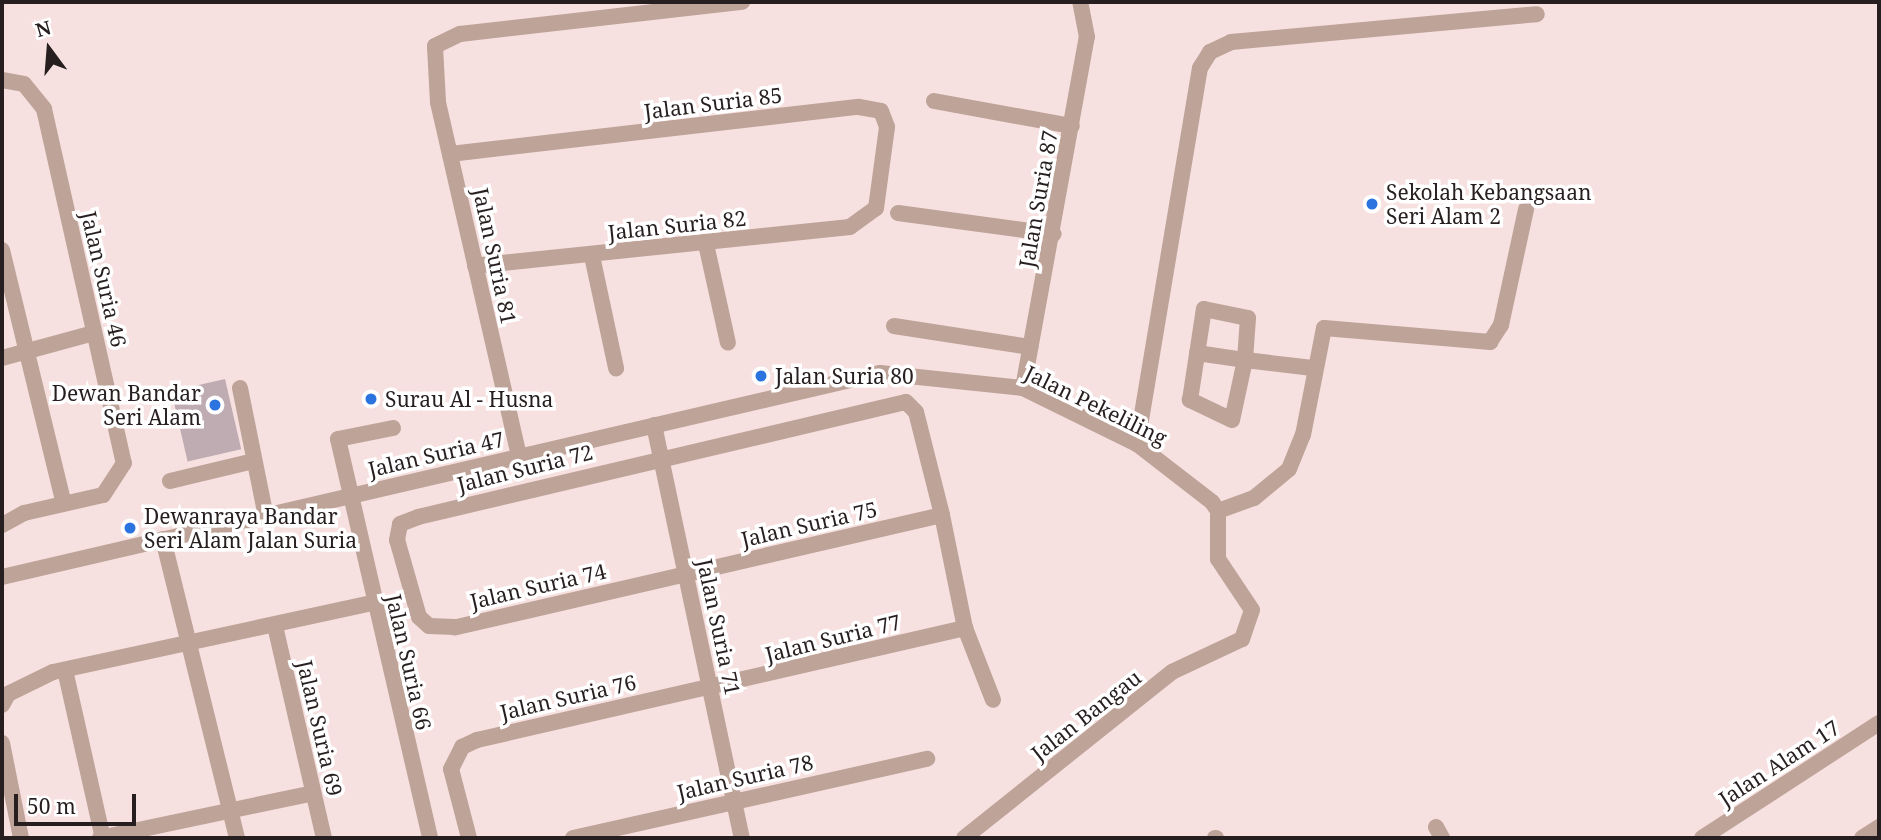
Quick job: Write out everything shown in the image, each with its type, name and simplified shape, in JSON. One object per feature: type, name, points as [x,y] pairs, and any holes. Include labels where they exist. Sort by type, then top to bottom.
[{"type":"street","name":"Jalan Suria 81","points":[[519,456],[450,154],[432,65],[435,46],[460,34],[742,2]]},
{"type":"street","name":"Jalan Suria 87","points":[[1023,388],[1054,234],[1072,126],[1083,9]]},
{"type":"street","points":[[1137,444],[1200,68],[1210,52],[1231,41],[1537,15]]},
{"type":"street","name":"Jalan Suria 46","points":[[2,80],[24,84],[44,109],[124,463],[103,495],[64,503]]},
{"type":"street","points":[[934,101],[1072,126]]},
{"type":"street","name":"Jalan Suria 85","points":[[450,154],[859,107],[881,111],[887,127],[876,208]]},
{"type":"street","name":"Jalan Suria 82","points":[[475,266],[592,256],[850,227],[876,208]]},
{"type":"street","points":[[1218,511],[1254,498],[1289,469],[1304,435],[1318,335],[1332,326],[1490,342],[1501,325],[1526,209]]},
{"type":"street","points":[[898,213],[1054,234]]},
{"type":"street","points":[[706,244],[728,343]]},
{"type":"street","points":[[2,250],[64,503],[2,525]]},
{"type":"street","points":[[592,256],[616,368]]},
{"type":"street","points":[[1207,308],[1248,318],[1245,360],[1232,420],[1192,404],[1207,308]]},
{"type":"street","points":[[894,326],[1030,347]]},
{"type":"street","points":[[2,358],[94,333]]},
{"type":"street","points":[[1198,354],[1313,368]]},
{"type":"street","name":"Jalan Pekeliling","points":[[880,373],[1023,388],[1137,444],[1218,511]]},
{"type":"street","name":"Jalan Suria 47","points":[[2,577],[265,512],[880,373]]},
{"type":"street","points":[[240,388],[265,512]]},
{"type":"street","name":"Jalan Suria 72","points":[[414,602],[397,540],[401,524],[661,456],[906,402],[916,412],[942,515]]},
{"type":"street","name":"Jalan Suria 71","points":[[654,425],[736,799],[742,838]]},
{"type":"street","name":"Jalan Suria 66","points":[[393,428],[338,439],[348,495],[430,838]]},
{"type":"street","points":[[170,481],[254,461]]},
{"type":"street","name":"Jalan Bangau","points":[[964,838],[1172,672],[1242,639],[1252,610],[1218,559],[1218,511]]},
{"type":"street","points":[[942,515],[965,628],[993,700]]},
{"type":"street","name":"Jalan Suria 75","points":[[686,573],[942,515]]},
{"type":"street","points":[[163,539],[237,838]]},
{"type":"street","name":"Jalan Suria 74","points":[[414,602],[429,626],[455,627],[686,573]]},
{"type":"street","points":[[2,705],[23,685],[65,670],[373,603]]},
{"type":"street","name":"Jalan Suria 69","points":[[275,626],[324,838]]},
{"type":"street","name":"Jalan Suria 77","points":[[710,686],[965,628]]},
{"type":"street","points":[[65,670],[102,838],[313,793]]},
{"type":"street","name":"Jalan Suria 76","points":[[469,838],[451,769],[462,747],[477,740],[710,686]]},
{"type":"street","name":"Jalan Alam 17","points":[[1702,838],[1720,833],[1879,723]]},
{"type":"street","points":[[2,743],[21,838]]},
{"type":"street","name":"Jalan Suria 78","points":[[573,838],[736,799],[927,759]]},
{"type":"street","points":[[1861,838],[1879,827]]},
{"type":"building","points":[[225,379],[241,449],[188,462],[171,391]]},
{"type":"place","name":"Sekolah Kebangsaan Seri Alam 2","points":[[1372,204]]},
{"type":"place","name":"Jalan Suria 80","points":[[761,376]]},
{"type":"place","name":"Surau Al - Husna","points":[[371,399]]},
{"type":"place","name":"Dewan Bandar Seri Alam","points":[[215,405]]},
{"type":"place","name":"Dewanraya Bandar Seri Alam Jalan Suria","points":[[130,528]]}]
